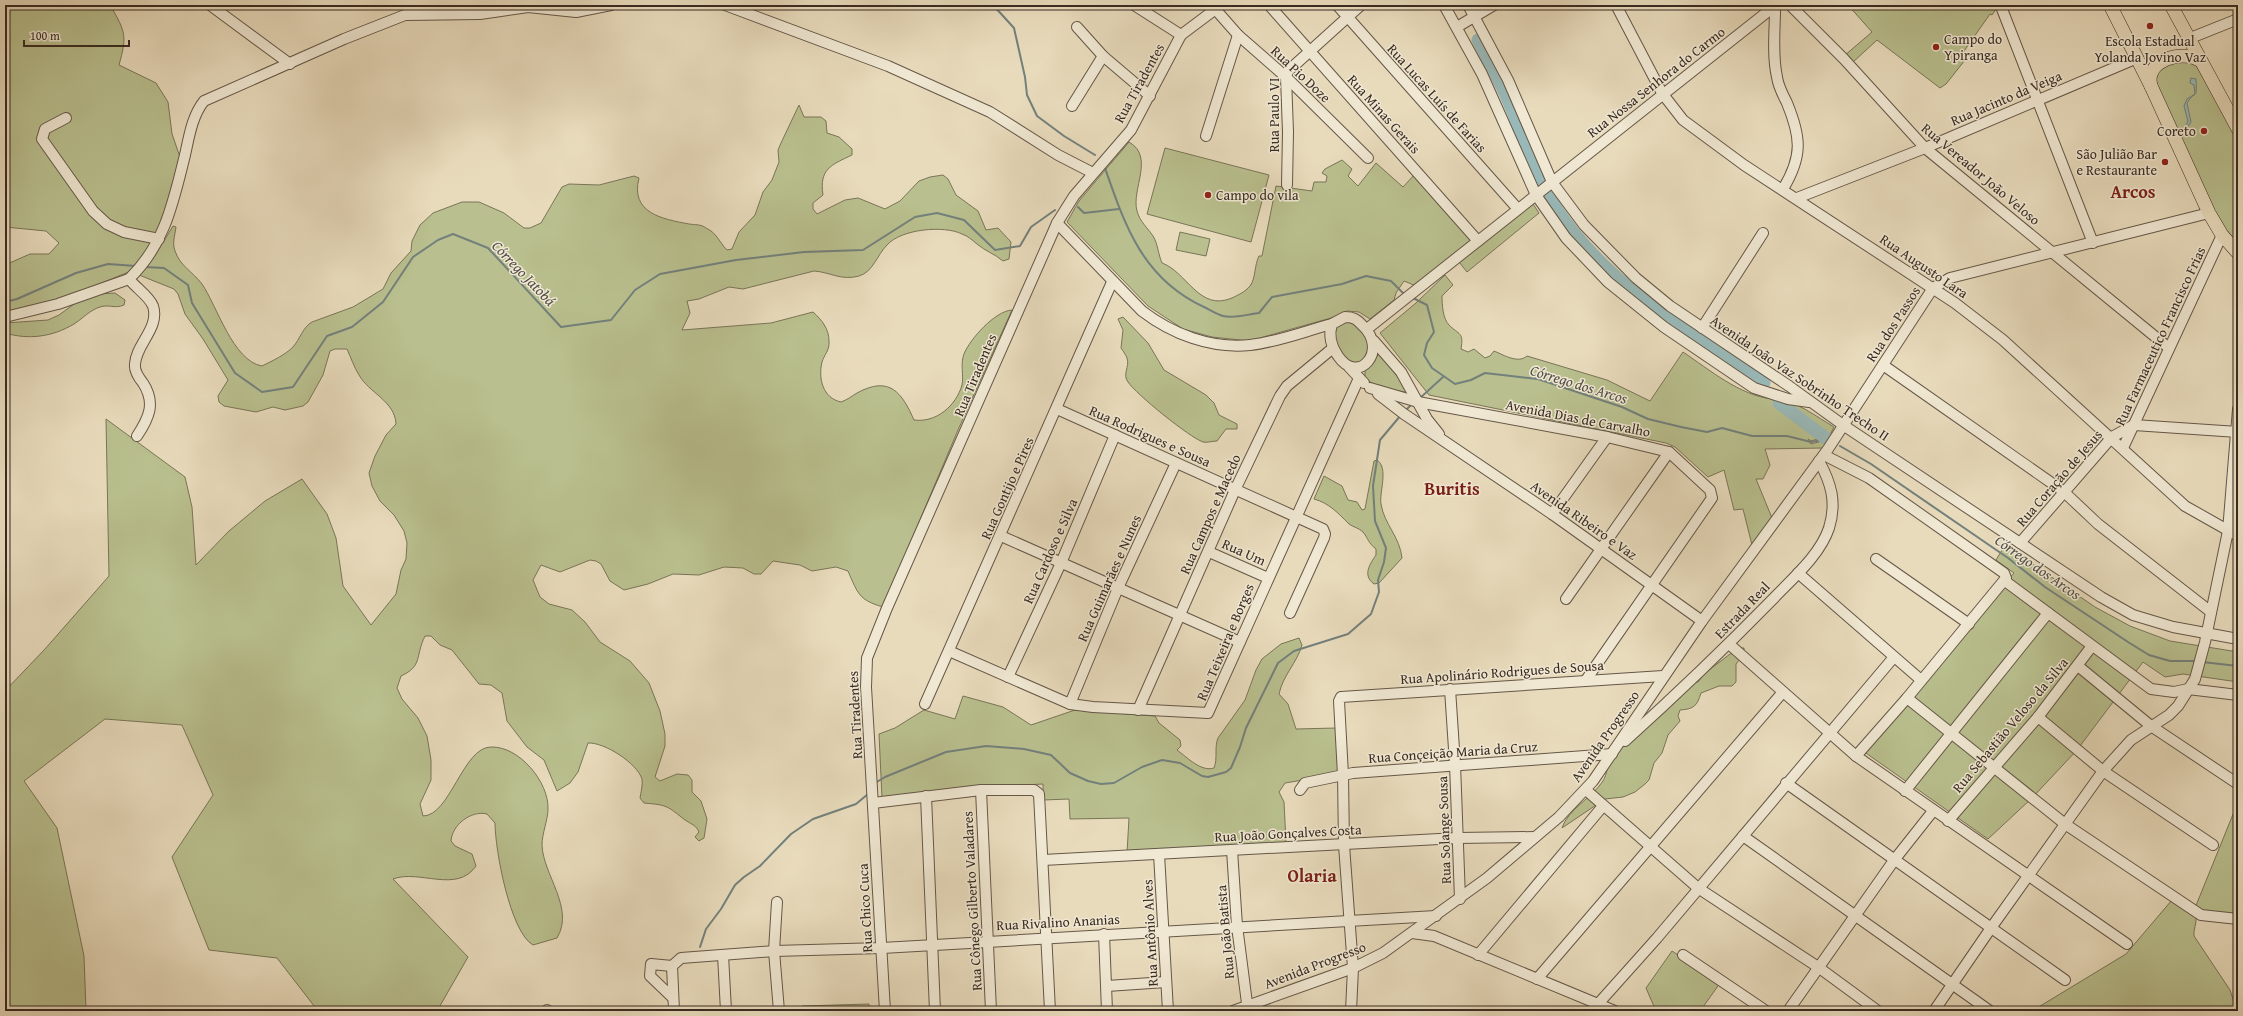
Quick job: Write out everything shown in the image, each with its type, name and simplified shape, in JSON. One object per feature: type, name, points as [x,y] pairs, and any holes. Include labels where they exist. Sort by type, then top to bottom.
[{"type":"main road","points":[[2110,5],[2136,60],[2151,86],[2209,213],[2222,235],[2238,253]]},
{"type":"main road","points":[[2171,5],[2199,60],[2238,130]]},
{"type":"main road","points":[[2136,60],[2150,64],[2183,51],[2189,41]]},
{"type":"main road","points":[[2151,86],[2150,74],[2155,66],[2180,56],[2190,56],[2199,60]]},
{"type":"street","points":[[210,5],[290,64]]},
{"type":"street","points":[[5,317],[58,304],[129,279],[144,264],[167,222],[190,131],[199,107],[212,96],[290,64],[344,38],[405,15],[480,14],[528,7],[576,12],[611,5]]},
{"type":"street","points":[[725,5],[888,66],[990,112],[1058,155],[1093,173]]},
{"type":"street","points":[[1134,5],[1181,36]]},
{"type":"street","name":"Rua Minas Gerais","points":[[1269,5],[1478,241]]},
{"type":"street","name":"Rua Lucas Luís de Farias","points":[[1337,5],[1517,208]]},
{"type":"street","name":"Rua Paulo VI","points":[[1287,185],[1288,132],[1286,77],[1288,71],[1361,5]]},
{"type":"street","points":[[1444,5],[1482,74],[1537,194],[1566,238],[1608,282],[1664,327],[1754,388],[1788,399],[1809,402]]},
{"type":"street","name":"Avenida João Vaz Sobrinho Trecho II","points":[[1468,5],[1508,80],[1550,184],[1584,225],[1636,278],[1670,306],[1775,377],[1809,402],[1840,430],[2020,543],[2102,597],[2133,615],[2206,638],[2238,639]]},
{"type":"street","points":[[1457,27],[1494,5]]},
{"type":"street","name":"Rua Augusto Lara","points":[[1616,5],[1662,93],[1683,120],[1704,137],[1933,288],[2003,340],[2112,437],[2185,506],[2238,536]]},
{"type":"street","name":"Rua Vereador João Veloso","points":[[1790,5],[1844,60],[1925,148],[2169,348]]},
{"type":"street","points":[[1775,6],[1774,65],[1777,80],[1796,125],[1798,142],[1794,168],[1783,189]]},
{"type":"street","name":"Rua Nossa Senhora do Carmo","points":[[1537,194],[1662,93],[1775,6]]},
{"type":"street","name":"Rua Tiradentes","points":[[873,803],[865,671],[867,658],[893,594],[1057,223],[1074,196],[1131,130],[1181,36],[1219,8]]},
{"type":"street","name":"Rua Pio Doze","points":[[1219,8],[1238,35],[1286,77],[1368,158]]},
{"type":"street","points":[[2002,9],[2093,243]]},
{"type":"street","points":[[2189,41],[2238,19]]},
{"type":"street","points":[[1077,27],[1103,56],[1150,96]]},
{"type":"street","points":[[1206,136],[1238,35]]},
{"type":"street","points":[[1072,106],[1103,56]]},
{"type":"street","name":"Rua Jacinto da Veiga","points":[[1797,198],[1925,148],[2136,60]]},
{"type":"street","points":[[66,118],[45,129],[42,139],[93,211],[107,224],[117,230],[159,239]]},
{"type":"street","points":[[1367,329],[1416,292],[1517,208],[1537,194]]},
{"type":"street","name":"Rua dos Passos","points":[[1840,430],[1933,288],[1950,278],[2209,213]]},
{"type":"street","points":[[1057,223],[1112,282],[1142,311],[1157,323],[1208,343],[1249,345],[1308,330],[1331,328],[1344,317],[1353,317],[1367,329],[1374,341],[1401,372],[1429,422],[1448,444]]},
{"type":"street","points":[[1702,328],[1763,233]]},
{"type":"street","name":"Rua Farmaceutico Francisco Frias","points":[[2124,448],[2222,235]]},
{"type":"street","points":[[129,279],[149,299],[154,312],[150,330],[135,362],[137,374],[148,392],[151,406],[148,417],[137,436]]},
{"type":"street","name":"Rua Gontijo e Pires","points":[[925,704],[1001,536],[1112,282]]},
{"type":"street","points":[[1331,328],[1333,348],[1342,362],[1370,388],[1404,414],[1448,444]]},
{"type":"street","points":[[1349,367],[1359,367],[1366,364],[1371,359],[1374,341]]},
{"type":"street","name":"Rua Campos e Macedo","points":[[1138,710],[1209,552],[1235,490],[1283,391],[1333,348]]},
{"type":"street","points":[[1883,365],[2063,491],[2098,524],[2211,612]]},
{"type":"street","points":[[1767,392],[1774,388],[1775,377]]},
{"type":"street","name":"Rua Teixeira e Borges","points":[[949,651],[1070,704],[1138,710],[1208,713],[1359,378]]},
{"type":"street","name":"Avenida Dias de Carvalho","points":[[1370,388],[1434,406],[1607,437],[1669,452],[1710,490],[1712,498],[1651,585]]},
{"type":"street","points":[[1429,422],[1434,406]]},
{"type":"street","name":"Rua Rodrigues e Sousa","points":[[1057,409],[1323,529],[1325,534],[1290,613]]},
{"type":"street","points":[[1934,1011],[2103,771],[2131,740],[2169,715],[2178,706],[2195,680],[2206,638],[2228,531],[2238,409]]},
{"type":"street","points":[[2134,425],[2237,432]]},
{"type":"street","name":"Rua Coração de Jesus","points":[[2020,543],[2063,491],[2112,437],[2134,425]]},
{"type":"street","name":"Avenida Progresso","points":[[1234,1011],[1247,1009],[1352,968],[1383,953],[1460,899],[1535,837],[1586,790],[1613,753],[1663,676],[1840,430]]},
{"type":"street","name":"Rua Cardoso e Silva","points":[[1008,677],[1061,563],[1115,435]]},
{"type":"street","points":[[1552,514],[1607,437]]},
{"type":"street","name":"Avenida Ribeiro e Vaz","points":[[1448,444],[1552,514],[1702,621]]},
{"type":"street","points":[[1566,599],[1669,452]]},
{"type":"street","points":[[1823,455],[1869,478],[2004,573],[2006,581],[2151,689],[2174,692],[2188,689],[2238,695]]},
{"type":"street","name":"Estrada Real","points":[[1613,753],[1729,644],[1798,573],[1818,548],[1829,529],[1831,519],[1830,482],[1823,455]]},
{"type":"street","name":"Rua Guimarães e Nunes","points":[[1070,704],[1118,588],[1176,463]]},
{"type":"street","points":[[1001,536],[1179,617],[1240,642]]},
{"type":"street","name":"Rua Um","points":[[1209,552],[1268,578]]},
{"type":"street","points":[[1876,559],[1969,624]]},
{"type":"street","points":[[1798,573],[1921,680]]},
{"type":"street","points":[[1856,756],[2006,581]]},
{"type":"street","points":[[1586,680],[1651,585]]},
{"type":"street","points":[[1905,791],[2048,613]]},
{"type":"street","points":[[1729,644],[1856,756],[1933,811],[2127,944]]},
{"type":"street","name":"Rua Sebastião Veloso da Silva","points":[[1948,821],[2038,717],[2092,646]]},
{"type":"street","points":[[1598,1004],[1657,938],[1829,731],[1894,657]]},
{"type":"street","points":[[2078,666],[2151,726],[2238,784]]},
{"type":"street","name":"Rua Apolinário Rodrigues de Sousa","points":[[1344,775],[1339,701],[1343,697],[1663,676]]},
{"type":"street","name":"Rua Solange Sousa","points":[[1450,689],[1456,764],[1460,899]]},
{"type":"street","points":[[1537,979],[1783,692]]},
{"type":"street","points":[[1907,698],[1995,766],[2065,824],[2201,915],[2238,919]]},
{"type":"street","points":[[2038,717],[2103,771],[2213,845]]},
{"type":"street","name":"Rua Conçeição Maria da Cruz","points":[[1300,790],[1305,783],[1344,775],[1456,764],[1613,753]]},
{"type":"street","points":[[1344,775],[1344,845],[1352,968],[1351,1011]]},
{"type":"street","points":[[1786,783],[2065,980]]},
{"type":"street","points":[[873,803],[981,790],[1034,790],[1041,797],[1050,1011]]},
{"type":"street","name":"Rua Cônego Gilberto Valadares","points":[[981,790],[991,1011]]},
{"type":"street","points":[[1586,790],[1698,888],[1818,967],[1878,1011]]},
{"type":"street","points":[[926,796],[935,1011]]},
{"type":"street","name":"Rua Chico Cuca","points":[[873,803],[885,1011]]},
{"type":"street","points":[[1478,955],[1603,806]]},
{"type":"street","points":[[1788,1011],[1895,859],[1933,811]]},
{"type":"street","points":[[1742,836],[1990,1011]]},
{"type":"street","name":"Rua João Gonçalves Costa","points":[[1043,860],[1458,838],[1535,837]]},
{"type":"street","name":"Rua João Batista","points":[[1232,850],[1237,926],[1247,1009]]},
{"type":"street","name":"Rua Antônio Alves","points":[[1159,854],[1168,1011]]},
{"type":"street","points":[[777,902],[774,951],[779,1011]]},
{"type":"street","name":"Rua Rivalino Ananias","points":[[672,966],[681,958],[774,951],[882,948],[987,940],[1436,916]]},
{"type":"street","points":[[1412,933],[1434,936],[1615,1011]]},
{"type":"street","points":[[1104,934],[1107,1011]]},
{"type":"street","points":[[723,955],[726,1011]]},
{"type":"street","points":[[1683,955],[1766,1011]]},
{"type":"street","points":[[673,998],[650,976],[651,964],[672,966],[674,1011]]},
{"type":"street","points":[[1107,986],[1166,982]]},
{"type":"green space","points":[[5,5],[110,5],[124,34],[119,65],[156,83],[168,102],[172,134],[180,157],[160,235],[131,271],[70,296],[5,313],[5,265],[30,254],[49,254],[59,243],[46,231],[5,227]]},
{"type":"green space","points":[[1848,5],[1999,5],[1992,15],[1990,14],[1962,54],[1965,60],[1946,84],[1940,88],[1877,40],[1852,63],[1844,56],[1872,32]]},
{"type":"green space","points":[[2195,58],[2238,131],[2238,252],[2230,245],[2151,75],[2156,66]]},
{"type":"green space","points":[[799,105],[804,117],[821,117],[826,121],[827,133],[839,137],[852,149],[852,155],[833,165],[825,174],[822,186],[823,195],[813,203],[813,209],[817,214],[845,200],[858,198],[885,209],[900,201],[919,181],[930,177],[943,175],[948,179],[956,195],[978,211],[986,230],[998,228],[1011,242],[1009,259],[1003,261],[968,237],[954,231],[934,229],[912,232],[902,235],[887,245],[868,271],[859,276],[841,277],[814,271],[743,289],[729,287],[699,299],[687,301],[690,313],[682,330],[771,323],[813,312],[824,325],[829,337],[829,347],[822,362],[821,375],[823,387],[830,396],[841,402],[868,388],[878,386],[886,387],[893,390],[905,402],[914,420],[922,420],[930,419],[944,412],[955,400],[962,385],[962,362],[967,348],[977,334],[991,320],[998,315],[1012,310],[958,430],[883,607],[864,599],[857,591],[848,571],[836,567],[812,571],[800,565],[773,561],[761,574],[754,574],[743,568],[724,567],[699,575],[673,574],[648,584],[624,590],[610,581],[601,564],[596,561],[590,560],[560,572],[541,565],[533,580],[540,597],[549,604],[572,610],[585,622],[600,642],[630,661],[649,683],[660,711],[665,734],[665,746],[655,777],[660,781],[677,774],[688,775],[692,780],[692,792],[701,801],[707,819],[704,838],[699,841],[695,837],[699,832],[696,828],[667,807],[644,803],[640,798],[642,779],[634,766],[611,750],[602,746],[588,743],[578,772],[570,783],[557,791],[544,760],[527,747],[507,721],[502,693],[491,685],[479,684],[452,650],[440,645],[431,636],[425,636],[416,664],[408,672],[401,676],[397,688],[402,699],[418,718],[427,736],[431,760],[431,780],[420,804],[423,816],[433,813],[441,805],[472,758],[481,750],[491,747],[502,748],[512,752],[522,759],[538,777],[547,799],[548,813],[542,845],[547,868],[557,892],[562,915],[562,927],[557,938],[533,945],[525,937],[517,924],[505,889],[498,851],[495,823],[487,814],[475,814],[463,820],[459,824],[452,835],[451,841],[455,846],[472,854],[476,866],[468,874],[459,878],[448,880],[414,877],[393,879],[468,957],[437,1011],[318,1011],[277,958],[209,950],[172,857],[213,795],[182,725],[105,719],[24,781],[57,828],[84,956],[86,1011],[5,1011],[5,691],[45,649],[109,576],[106,419],[185,477],[192,507],[196,565],[229,531],[265,501],[302,479],[327,514],[336,538],[343,586],[371,625],[396,594],[401,570],[406,559],[407,543],[404,531],[394,515],[380,501],[372,486],[369,473],[375,456],[386,435],[396,424],[395,416],[391,409],[363,381],[347,349],[335,349],[330,351],[323,375],[308,402],[303,406],[285,410],[273,407],[256,412],[224,406],[219,402],[218,396],[228,380],[203,339],[185,314],[178,294],[174,289],[139,275],[156,254],[173,226],[176,227],[174,248],[180,261],[202,284],[234,344],[242,354],[252,362],[262,366],[290,350],[306,327],[312,322],[353,307],[383,289],[391,273],[411,251],[412,241],[420,225],[433,213],[462,202],[479,202],[504,213],[524,228],[530,228],[541,223],[562,187],[569,184],[599,185],[634,176],[639,178],[637,190],[639,199],[644,207],[650,212],[669,220],[700,225],[713,232],[727,250],[732,249],[739,232],[755,215],[763,192],[772,180],[779,162],[778,150]]},
{"type":"green space","points":[[1129,142],[1137,148],[1140,156],[1141,165],[1136,202],[1138,215],[1155,239],[1162,263],[1179,274],[1194,289],[1211,300],[1221,301],[1232,298],[1246,290],[1252,283],[1257,260],[1259,256],[1262,256],[1276,186],[1312,191],[1314,182],[1326,182],[1327,176],[1322,173],[1325,169],[1342,160],[1352,169],[1348,176],[1358,186],[1376,163],[1403,187],[1415,174],[1474,241],[1416,286],[1404,281],[1396,293],[1394,300],[1370,319],[1359,312],[1347,311],[1331,318],[1249,341],[1212,337],[1183,329],[1148,306],[1067,222],[1079,201]]},
{"type":"green space","name":"Campo do vila","points":[[1165,148],[1269,175],[1251,242],[1147,214]]},
{"type":"green space","points":[[1533,204],[1539,213],[1467,272],[1459,262]]},
{"type":"green space","points":[[1180,232],[1210,239],[1206,256],[1176,250]]},
{"type":"green space","points":[[1445,275],[1453,285],[1442,296],[1443,312],[1449,325],[1460,334],[1462,339],[1461,349],[1468,352],[1474,349],[1485,358],[1490,356],[1494,351],[1515,359],[1527,356],[1607,380],[1650,401],[1683,352],[1714,374],[1736,387],[1760,397],[1772,399],[1780,408],[1821,438],[1811,441],[1808,439],[1811,444],[1822,441],[1827,444],[1824,448],[1765,449],[1770,465],[1763,479],[1756,479],[1772,518],[1752,545],[1743,509],[1734,510],[1724,470],[1708,477],[1675,447],[1666,443],[1429,395],[1380,333],[1416,303]]},
{"type":"green space","points":[[115,293],[125,300],[124,305],[118,307],[103,306],[96,308],[74,324],[57,332],[32,337],[5,333],[5,323],[48,320],[59,315],[74,304],[98,294]]},
{"type":"green space","points":[[1123,317],[1148,343],[1164,370],[1206,395],[1214,403],[1219,415],[1237,424],[1237,429],[1226,429],[1217,441],[1203,442],[1175,424],[1133,388],[1126,379],[1128,361],[1121,348],[1123,330],[1118,319]]},
{"type":"green space","points":[[1343,321],[1356,322],[1369,340],[1368,355],[1359,363],[1352,364],[1345,358],[1332,338],[1336,326]]},
{"type":"green space","points":[[1379,354],[1410,393],[1379,387],[1365,379],[1365,371]]},
{"type":"green space","points":[[1778,398],[1800,406],[1834,427],[1830,435],[1781,403]]},
{"type":"green space","points":[[1377,460],[1381,464],[1383,474],[1381,504],[1385,518],[1401,550],[1402,558],[1379,583],[1374,584],[1368,577],[1368,570],[1376,555],[1376,549],[1371,545],[1365,534],[1349,524],[1329,506],[1314,499],[1324,476],[1342,486],[1348,500],[1357,502],[1362,510],[1365,509],[1374,461]]},
{"type":"green space","points":[[2005,545],[2095,607],[2130,626],[2170,641],[2238,652],[2238,682],[2183,674],[2165,677],[2143,662],[2077,750],[2032,798],[1988,839],[1863,751],[2014,573],[1996,560]]},
{"type":"green space","points":[[1299,638],[1302,645],[1300,651],[1281,687],[1279,694],[1288,704],[1296,729],[1336,728],[1339,774],[1285,783],[1279,792],[1284,802],[1286,843],[1127,853],[1129,818],[1070,819],[1069,799],[1043,800],[1043,784],[983,787],[882,798],[879,734],[895,728],[924,710],[955,719],[963,696],[1003,707],[1031,725],[1075,710],[1155,716],[1159,723],[1180,740],[1181,746],[1177,750],[1199,766],[1209,769],[1214,768],[1218,738],[1245,700],[1256,670],[1262,659],[1281,644]]},
{"type":"green space","points":[[1738,648],[1744,648],[1744,654],[1736,664],[1736,682],[1732,686],[1719,686],[1701,693],[1698,701],[1692,708],[1680,710],[1678,716],[1680,721],[1668,735],[1662,753],[1654,763],[1649,780],[1635,792],[1623,797],[1605,799],[1562,828],[1569,815],[1593,793],[1603,781],[1612,754],[1690,682],[1698,682],[1705,673]]},
{"type":"green space","points":[[2238,802],[2238,915],[2212,914],[2195,908]]},
{"type":"green space","points":[[2172,900],[2195,914],[2196,919],[2194,936],[2230,990],[2237,1011],[2032,1011],[2126,954]]},
{"type":"green space","points":[[1672,951],[1720,983],[1703,1007],[1709,1011],[1656,1011],[1646,988]]},
{"type":"green space","points":[[869,1004],[870,1011],[802,1011],[802,1006]]},
{"type":"water","points":[[2191,78],[2196,79],[2195,94],[2194,85],[2190,83]]},
{"type":"water","points":[[2195,94],[2187,103],[2191,122],[2186,129],[2185,127],[2188,121],[2184,106],[2187,99]]},
{"type":"waterway","name":"Córrego dos Arcos","points":[[993,5],[1014,28],[1025,77],[1027,95],[1037,116],[1064,136],[1095,155]]},
{"type":"waterway","points":[[1478,40],[1504,91],[1541,180],[1556,208],[1575,235],[1598,260],[1623,283],[1651,305],[1679,326],[1764,383]]},
{"type":"waterway","name":"Córrego dos Arcos","points":[[1105,168],[1129,230],[1139,249],[1151,266],[1166,282],[1183,295],[1218,314],[1231,317],[1259,313],[1272,297],[1342,284],[1366,276],[1391,281],[1405,295]]},
{"type":"waterway","name":"Córrego Jatobá","points":[[1078,207],[1084,213],[1119,209]]},
{"type":"waterway","name":"Córrego Jatobá","points":[[145,267],[164,268],[188,285],[192,303],[235,373],[262,392],[293,387],[327,336],[352,327],[383,302],[413,257],[438,240],[453,234],[488,248],[561,327],[611,320],[635,290],[660,274],[736,260],[804,252],[863,250],[915,217],[937,213],[964,220],[995,250],[1020,246],[1031,227],[1055,210]]},
{"type":"waterway","name":"Córrego Jatobá","points":[[5,302],[17,299],[76,273],[108,264],[136,266]]},
{"type":"waterway","name":"Córrego dos Arcos","points":[[1413,298],[1427,305],[1434,332],[1427,343],[1424,355],[1432,368],[1455,384],[1471,380],[1485,373],[1538,379],[1622,407],[1648,419],[1681,427],[1707,432],[1722,428],[1752,436],[1787,436],[1811,442],[1827,439]]},
{"type":"waterway","points":[[1419,399],[1443,377]]},
{"type":"waterway","points":[[1779,403],[1827,439]]},
{"type":"waterway","points":[[1405,411],[1412,404]]},
{"type":"waterway","points":[[875,783],[885,777],[946,752],[986,746],[1024,749],[1051,755],[1070,773],[1088,781],[1101,784],[1114,783],[1142,767],[1162,760],[1180,763],[1202,776],[1208,777],[1226,772],[1231,768],[1246,728],[1278,663],[1294,651],[1348,634],[1371,614],[1379,592],[1378,580],[1384,562],[1386,548],[1375,521],[1373,486],[1380,440],[1401,415]]},
{"type":"waterway","name":"Córrego dos Arcos","points":[[1840,446],[1871,464],[2008,558],[2045,587],[2149,655],[2170,661],[2196,661]]},
{"type":"waterway","name":"Córrego dos Arcos","points":[[2202,662],[2238,666]]},
{"type":"waterway","points":[[700,947],[706,929],[721,909],[735,885],[760,866],[791,834],[813,819],[856,804],[868,794]]},
{"type":"place","name":"Escola Estadual Yolanda Jovino Vaz","points":[[2150,26]]},
{"type":"place","name":"Campo do Ypiranga","points":[[1936,47]]},
{"type":"place","name":"Coreto","points":[[2204,131]]},
{"type":"place","name":"São Julião Bar e Restaurante","points":[[2165,162]]},
{"type":"place","name":"Campo do vila","points":[[1208,195]]},
{"type":"district","name":"Arcos","points":[[2133,191]]},
{"type":"district","name":"Buritis","points":[[1452,488]]},
{"type":"district","name":"Olaria","points":[[1312,875]]}]
